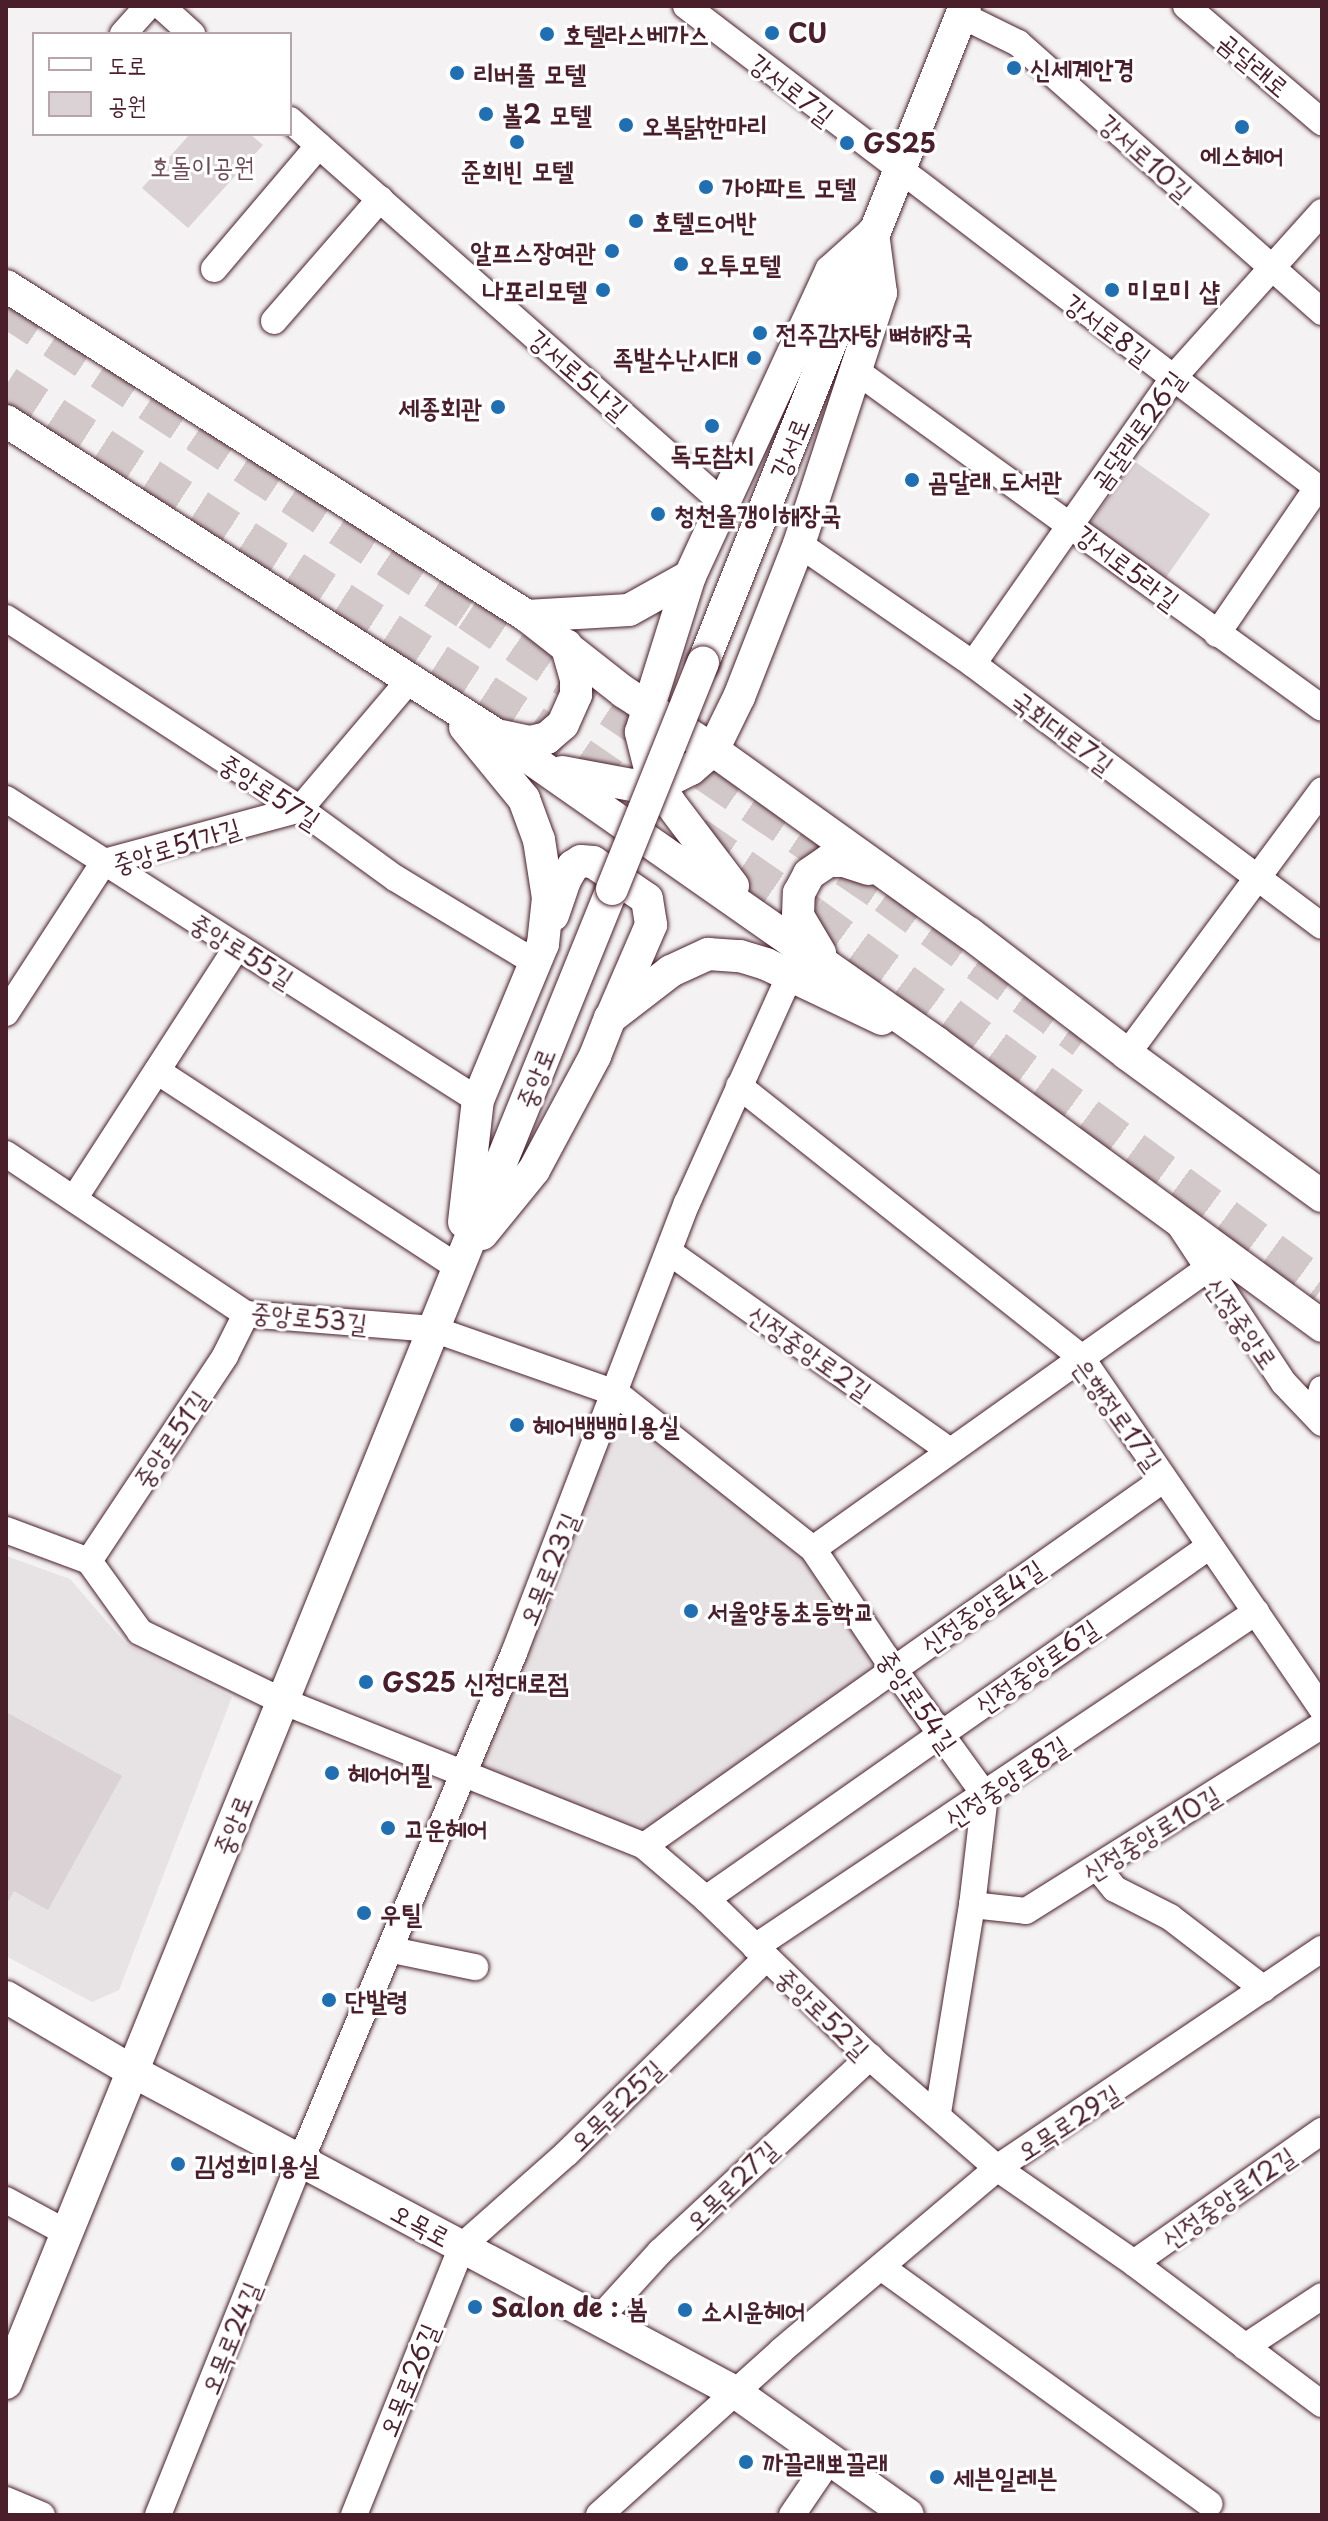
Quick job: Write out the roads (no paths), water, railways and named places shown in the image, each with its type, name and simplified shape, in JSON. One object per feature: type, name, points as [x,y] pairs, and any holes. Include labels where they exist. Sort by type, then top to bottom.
[{"type":"main road","name":"강서로","points":[[612,889],[963,11]]},
{"type":"main road","points":[[543,767],[606,783],[632,785],[657,782],[691,769],[718,740],[743,686],[799,544],[881,293],[873,233]]},
{"type":"main road","points":[[752,911],[702,848],[657,782],[650,769],[641,732],[690,576],[723,503],[831,271],[873,233]]},
{"type":"main road","points":[[6,286],[527,616],[624,692],[718,740],[768,790],[1322,1196]]},
{"type":"main road","points":[[6,421],[498,736],[752,911],[1319,1321]]},
{"type":"main road","points":[[527,616],[629,610],[690,576]]},
{"type":"main road","points":[[668,643],[673,665],[684,683],[698,695],[743,686]]},
{"type":"main road","points":[[498,736],[530,742],[547,738],[563,724],[576,695],[576,679],[566,645]]},
{"type":"main road","points":[[423,686],[524,799],[539,840],[548,898],[539,953]]},
{"type":"main road","points":[[581,861],[593,862],[647,899],[651,925],[595,1056],[534,1170],[459,1264],[478,1100],[539,953],[565,880],[573,866],[581,861]]},
{"type":"main road","points":[[829,966],[798,916],[799,893],[809,874],[828,861],[844,861],[887,875]]},
{"type":"main road","name":"중앙로","points":[[6,2383],[612,889]]},
{"type":"main road","points":[[610,1018],[671,971],[708,954],[740,956],[790,975],[835,999],[937,1043]]},
{"type":"main road","name":"오목로","points":[[6,1997],[132,2071],[735,2392],[908,2515]]},
{"type":"street","points":[[125,32],[148,6]]},
{"type":"street","points":[[161,6],[190,32]]},
{"type":"street","name":"강서로7길","points":[[686,6],[899,172]]},
{"type":"street","name":"곰달래로","points":[[1186,6],[1322,122]]},
{"type":"street","name":"강서로10길","points":[[963,11],[1018,43],[1322,312]]},
{"type":"street","name":"강서로5나길","points":[[292,122],[723,503]]},
{"type":"street","points":[[214,269],[319,145]]},
{"type":"street","name":"강서로8길","points":[[899,172],[1319,490],[1217,634]]},
{"type":"street","points":[[274,321],[380,199]]},
{"type":"street","name":"곰달래로26길","points":[[973,664],[1173,378],[1322,212]]},
{"type":"street","name":"강서로5라길","points":[[855,370],[1322,708]]},
{"type":"street","name":"국회대로7길","points":[[799,544],[973,664],[1255,879],[1322,926]]},
{"type":"street","name":"중앙로57길","points":[[6,618],[300,809],[395,878],[539,953]]},
{"type":"street","points":[[300,809],[423,686]]},
{"type":"street","points":[[1127,1054],[1322,790]]},
{"type":"street","name":"중앙로55길","points":[[6,799],[478,1100]]},
{"type":"street","name":"중앙로51가길","points":[[6,1013],[104,862],[300,809]]},
{"type":"street","points":[[74,1199],[237,947]]},
{"type":"street","name":"오목로23길","points":[[301,2160],[392,1950],[616,1393],[669,1252],[790,975]]},
{"type":"street","points":[[157,1071],[459,1264]]},
{"type":"street","name":"은행정로17길","points":[[739,1086],[1081,1357],[1322,1709]]},
{"type":"street","name":"중앙로53길","points":[[6,1154],[246,1314],[433,1329]]},
{"type":"street","name":"신정중앙로","points":[[1173,1215],[1206,1270],[1284,1383],[1322,1423]]},
{"type":"street","name":"신정중앙로2길","points":[[669,1252],[950,1451]]},
{"type":"street","points":[[813,1549],[1206,1270]]},
{"type":"street","name":"중앙로51길","points":[[89,1561],[225,1356],[246,1314]]},
{"type":"street","name":"중앙로54길","points":[[433,1329],[616,1393],[813,1549],[893,1668],[985,1795]]},
{"type":"street","points":[[1322,1389],[1318,1404],[1322,1417]]},
{"type":"street","name":"신정중앙로4길","points":[[644,1846],[1164,1479]]},
{"type":"street","points":[[6,1530],[89,1561],[140,1632],[282,1701]]},
{"type":"street","name":"신정중앙로6길","points":[[706,1899],[1210,1546]]},
{"type":"street","name":"신정중앙로8길","points":[[761,1953],[985,1795],[1256,1612]]},
{"type":"street","name":"중앙로52길","points":[[282,1701],[462,1776],[644,1846],[706,1899],[870,2057],[938,2113],[997,2168],[1134,2263],[1322,2404]]},
{"type":"street","name":"신정중앙로10길","points":[[972,1905],[1026,1911],[1322,1725]]},
{"type":"street","points":[[938,2113],[972,1905],[985,1795]]},
{"type":"street","points":[[1097,1867],[1115,1889],[1170,1917],[1264,1989]]},
{"type":"street","name":"오목로29길","points":[[599,2515],[735,2392],[997,2168],[1322,1949]]},
{"type":"street","points":[[392,1950],[475,1967]]},
{"type":"street","name":"오목로25길","points":[[462,2246],[567,2153],[761,1953]]},
{"type":"street","name":"오목로27길","points":[[599,2319],[660,2252],[870,2057]]},
{"type":"street","name":"신정중앙로12길","points":[[1134,2263],[1322,2131]]},
{"type":"street","name":"오목로24길","points":[[158,2515],[301,2160]]},
{"type":"street","points":[[6,2200],[67,2233]]},
{"type":"street","name":"오목로26길","points":[[354,2515],[462,2246]]},
{"type":"street","points":[[881,2267],[1210,2504]]},
{"type":"street","points":[[1245,2347],[1322,2296]]},
{"type":"street","points":[[792,2515],[830,2459]]},
{"type":"street","points":[[6,2500],[42,2515]]},
{"type":"tunnel","points":[[6,308],[469,612],[886,895],[1084,1040]]},
{"type":"tunnel","points":[[6,385],[533,724],[628,789]]},
{"type":"tunnel","points":[[695,835],[811,915],[1322,1288]]},
{"type":"place","name":"CU","points":[[772,33]]},
{"type":"place","name":"호텔라스베가스","points":[[547,34]]},
{"type":"place","name":"신세계안경","points":[[1014,68]]},
{"type":"place","name":"리버풀 모텔","points":[[457,73]]},
{"type":"place","name":"볼2 모텔","points":[[486,114]]},
{"type":"place","name":"오복닭한마리","points":[[626,125]]},
{"type":"place","name":"에스헤어","points":[[1242,127]]},
{"type":"place","name":"준희빈 모텔","points":[[517,142]]},
{"type":"place","name":"GS25","points":[[847,143]]},
{"type":"place","name":"가야파트 모텔","points":[[706,187]]},
{"type":"place","name":"호텔드어반","points":[[636,221]]},
{"type":"place","name":"알프스장여관","points":[[612,251]]},
{"type":"place","name":"오투모텔","points":[[681,264]]},
{"type":"place","name":"나포리모텔","points":[[603,290]]},
{"type":"place","name":"미모미 샵","points":[[1112,290]]},
{"type":"place","name":"전주감자탕 뼈해장국","points":[[760,333]]},
{"type":"place","name":"족발수난시대","points":[[754,358]]},
{"type":"place","name":"세종회관","points":[[498,407]]},
{"type":"place","name":"독도참치","points":[[712,426]]},
{"type":"place","name":"곰달래 도서관","points":[[912,480]]},
{"type":"place","name":"청천올갱이해장국","points":[[658,514]]},
{"type":"place","name":"헤어뱅뱅미용실","points":[[517,1425]]},
{"type":"place","name":"서울양동초등학교","points":[[691,1611]]},
{"type":"place","name":"GS25 신정대로점","points":[[366,1682]]},
{"type":"place","name":"헤어어필","points":[[332,1773]]},
{"type":"place","name":"고운헤어","points":[[388,1828]]},
{"type":"place","name":"우틸","points":[[364,1913]]},
{"type":"place","name":"단발령","points":[[329,2000]]},
{"type":"place","name":"김성희미용실","points":[[178,2164]]},
{"type":"place","name":"Salon de : 봄","points":[[475,2307]]},
{"type":"place","name":"소시윤헤어","points":[[685,2310]]},
{"type":"place","name":"까끌래뽀끌래","points":[[746,2462]]},
{"type":"place","name":"세븐일레븐","points":[[937,2477]]},
{"type":"park label","name":"호돌이공원","points":[[202,166]]}]
